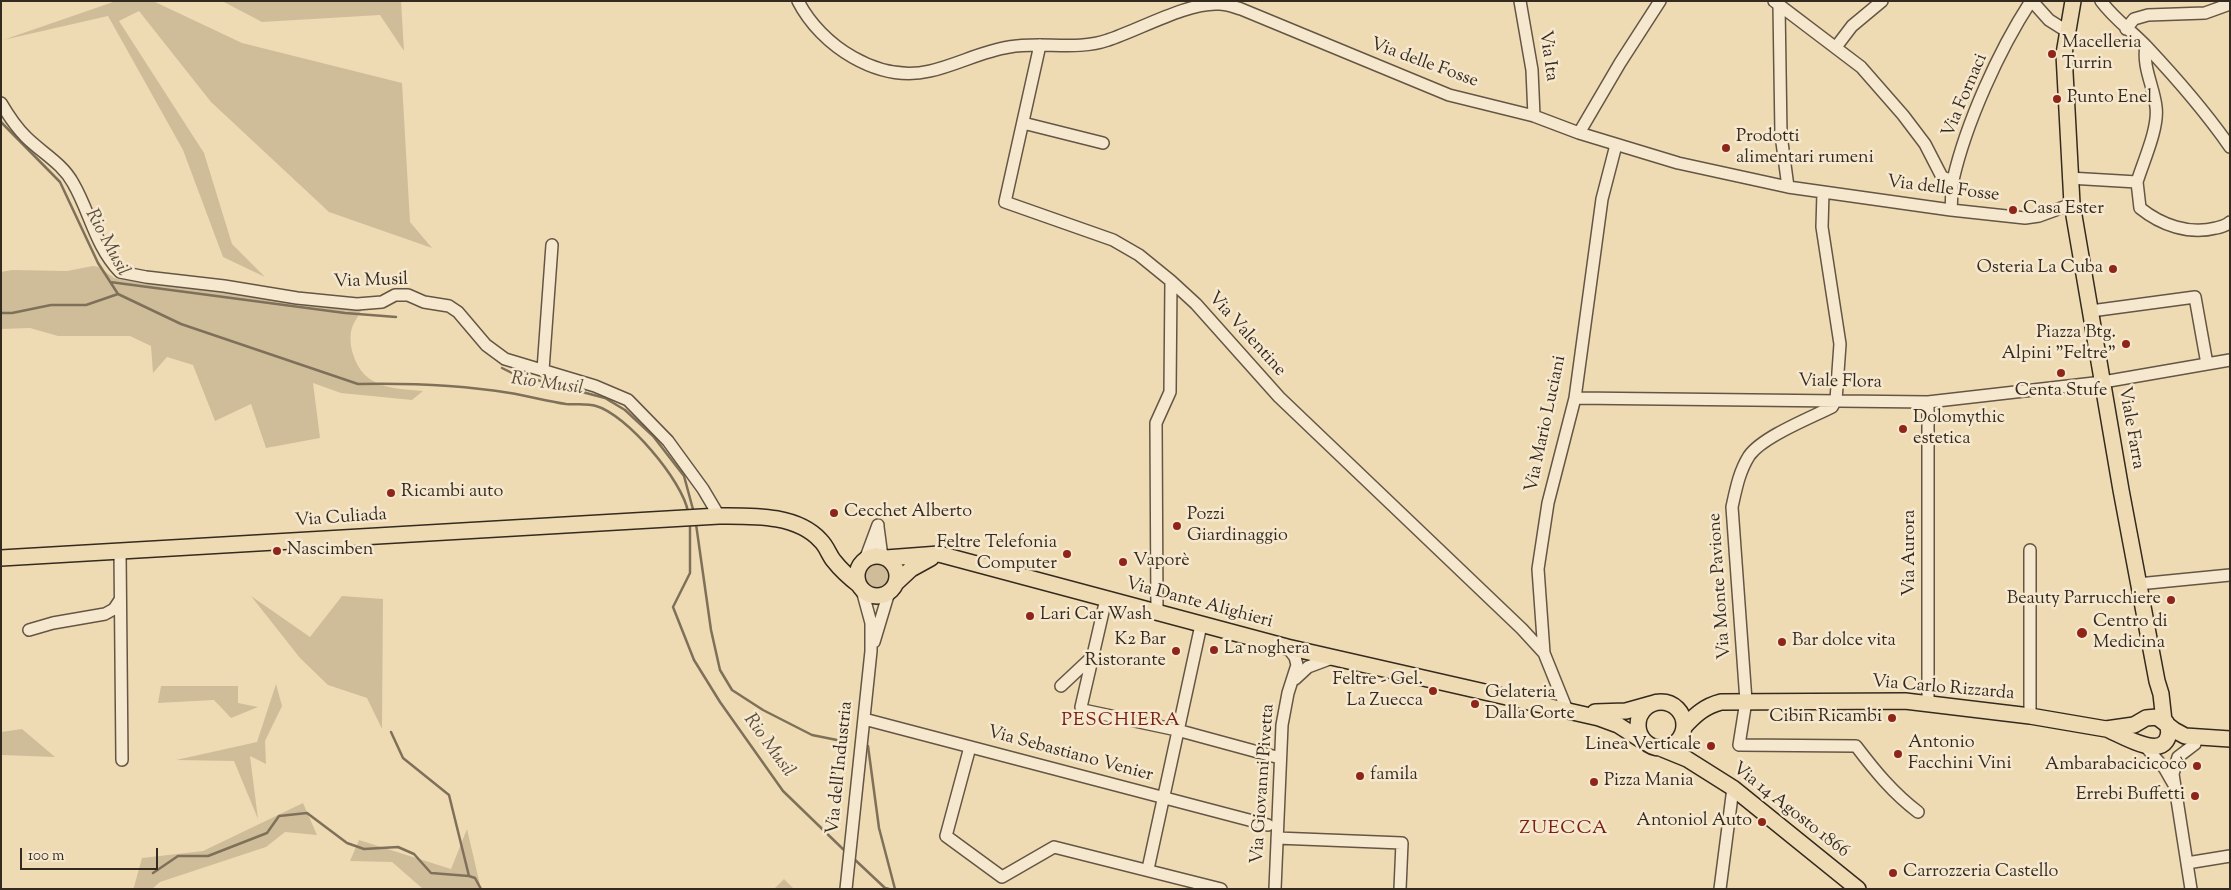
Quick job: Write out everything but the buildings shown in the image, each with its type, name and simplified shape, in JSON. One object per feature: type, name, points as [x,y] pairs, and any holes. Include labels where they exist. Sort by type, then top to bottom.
[{"type":"main road","name":"Viale Farra","points":[[2073,1],[2064,54],[2072,204],[2138,584],[2165,721]]},
{"type":"main road","name":"Via Culiada","points":[[1,558],[713,516],[764,517],[783,521],[806,530],[841,557],[863,562]]},
{"type":"main road","name":"Via Culiada","points":[[825,546],[839,567],[861,588]]},
{"type":"main road","name":"Via Dante Alighieri","points":[[884,557],[939,554],[1287,648],[1567,710],[1608,721],[1653,746]]},
{"type":"main road","points":[[892,588],[896,569],[884,557],[875,556],[863,562],[857,574],[861,588],[872,596],[878,596],[892,588],[911,569],[939,554]]},
{"type":"main road","name":"Viale Farra","points":[[2144,719],[2156,698],[2157,681]]},
{"type":"main road","name":"Via Carlo Rizzarda","points":[[1672,705],[1688,705],[1713,701],[1905,701],[2030,716],[2106,729],[2144,745],[2157,748],[2165,743],[2195,744],[2230,740]]},
{"type":"main road","name":"Via Dante Alighieri","points":[[1567,710],[1614,713],[1657,702]]},
{"type":"main road","points":[[1657,702],[1672,705],[1683,717],[1684,730],[1674,745],[1653,746],[1638,731],[1640,716],[1649,705],[1657,702]]},
{"type":"main road","name":"Via Carlo Rizzarda","points":[[1684,730],[1706,708],[1738,702]]},
{"type":"main road","name":"Via Carlo Rizzarda","points":[[2106,729],[2134,725],[2144,719],[2157,717],[2185,736],[2230,740]]},
{"type":"main road","points":[[2144,719],[2137,730],[2139,740],[2144,745]]},
{"type":"main road","points":[[2165,721],[2169,732],[2165,743]]},
{"type":"main road","name":"Via 14 Agosto 1866","points":[[1684,730],[1688,752],[1698,765]]},
{"type":"main road","name":"Via 14 Agosto 1866","points":[[1653,746],[1698,765],[1733,788],[1858,889]]},
{"type":"street","name":"Via delle Fosse","points":[[798,1],[806,16],[833,44],[864,63],[894,74],[929,72],[985,52],[1011,46],[1088,44],[1106,41],[1200,5],[1222,4],[1241,9],[1448,95],[1534,116],[1579,133],[1678,163],[1788,187],[1951,210],[2025,218],[2039,216],[2072,204]]},
{"type":"street","name":"Via Ita","points":[[1520,1],[1532,70],[1534,116]]},
{"type":"street","points":[[1579,133],[1620,63],[1660,1]]},
{"type":"street","points":[[1836,47],[1852,26],[1882,1]]},
{"type":"street","points":[[2031,1],[2049,20],[2068,32]]},
{"type":"street","name":"Via Fornaci","points":[[1951,210],[1953,181],[1964,142],[1982,95],[2021,16],[2031,1]]},
{"type":"street","points":[[2101,1],[2126,29],[2146,46],[2207,114],[2230,147]]},
{"type":"street","points":[[1776,3],[1861,67],[1903,115],[1925,144],[1942,177],[1953,181]]},
{"type":"street","points":[[1776,3],[1781,135],[1788,187]]},
{"type":"street","points":[[2126,29],[2134,19],[2148,15],[2205,13],[2230,4]]},
{"type":"street","name":"Via Valentine","points":[[1040,45],[1005,202],[1113,240],[1139,255],[1171,280],[1196,304],[1279,397],[1515,622],[1544,653]]},
{"type":"street","points":[[2146,46],[2145,61],[2157,110],[2154,128],[2136,182],[2140,208],[2162,223],[2183,230],[2205,231],[2227,225],[2230,222]]},
{"type":"street","name":"Via Musil","points":[[1,103],[11,120],[27,138],[50,157],[73,182],[99,243],[120,272],[297,298],[357,304],[382,302],[395,295],[408,295],[424,302],[449,306],[458,312],[486,345],[505,359],[595,386],[628,400],[668,440],[703,489],[713,516]]},
{"type":"street","points":[[1023,122],[1103,143]]},
{"type":"street","name":"Via Mario Luciani","points":[[1567,710],[1544,653],[1538,569],[1548,503],[1575,398],[1602,200],[1616,145]]},
{"type":"street","points":[[2070,178],[2136,182]]},
{"type":"street","points":[[1823,192],[1822,227],[1840,344],[1836,400]]},
{"type":"street","points":[[543,370],[552,246]]},
{"type":"street","points":[[1157,613],[1156,423],[1170,392],[1171,280]]},
{"type":"street","points":[[2091,311],[2195,297],[2207,364]]},
{"type":"street","name":"Viale Flora","points":[[1575,398],[1928,402],[2103,382],[2230,360]]},
{"type":"street","name":"Via Monte Pavione","points":[[1738,702],[1732,507],[1738,480],[1750,455],[1762,443],[1832,407],[1836,400]]},
{"type":"street","name":"Via Aurora","points":[[1928,402],[1928,704]]},
{"type":"street","points":[[863,562],[878,526],[884,557]]},
{"type":"street","points":[[2030,550],[2030,716]]},
{"type":"street","points":[[120,552],[122,760]]},
{"type":"street","points":[[2138,584],[2230,575]]},
{"type":"street","name":"Via dell'Industria","points":[[846,889],[872,651],[870,623],[861,588]]},
{"type":"street","name":"Via dell'Industria","points":[[872,651],[892,588]]},
{"type":"street","points":[[1106,599],[1081,707],[1083,710],[1177,730],[1280,758]]},
{"type":"street","points":[[29,630],[53,623],[105,614],[114,609],[120,600]]},
{"type":"street","points":[[1148,870],[1201,625]]},
{"type":"street","points":[[1287,648],[1295,657],[1297,669]]},
{"type":"street","points":[[1062,686],[1092,656]]},
{"type":"street","points":[[1297,669],[1310,657],[1329,657]]},
{"type":"street","name":"Via Giovanni Pivetta","points":[[1292,682],[1308,667],[1329,657]]},
{"type":"street","name":"Via Giovanni Pivetta","points":[[1275,889],[1283,714],[1297,669]]},
{"type":"street","points":[[1738,702],[1739,744],[1856,746],[1884,782],[1918,812]]},
{"type":"street","name":"Via Sebastiano Venier","points":[[864,719],[1268,825]]},
{"type":"street","points":[[2165,743],[2166,757],[2174,774]]},
{"type":"street","points":[[2191,889],[2174,774],[2178,757],[2195,744]]},
{"type":"street","points":[[2144,745],[2165,769],[2175,787]]},
{"type":"street","points":[[970,747],[946,836],[1002,877],[1054,847],[1221,889]]},
{"type":"street","points":[[1720,889],[1733,788]]},
{"type":"street","points":[[1277,838],[1402,843],[1400,889]]},
{"type":"street","points":[[2187,863],[2230,856]]},
{"type":"shaded area","points":[[116,1],[153,1],[242,43],[402,83],[410,222],[432,248],[329,212],[211,102],[139,11],[119,21],[204,153],[232,244],[265,277],[223,257],[183,150],[108,16],[3,40]]},
{"type":"shaded area","points":[[222,1],[401,1],[404,51],[380,15],[262,22]]},
{"type":"shaded area","points":[[93,266],[99,267],[114,278],[364,306],[352,327],[351,334],[352,350],[358,366],[364,374],[381,384],[401,389],[423,391],[412,400],[341,393],[313,383],[320,438],[266,448],[251,404],[215,421],[193,365],[167,357],[153,373],[151,346],[130,336],[58,336],[30,328],[1,329],[1,272],[12,270],[67,271]]},
{"type":"shaded area","points":[[877,558],[884,559],[890,563],[894,569],[894,583],[890,589],[884,593],[877,594],[870,593],[864,589],[860,583],[859,576],[860,569],[864,563],[870,559]]},
{"type":"shaded area","points":[[251,596],[310,637],[342,596],[383,599],[382,729],[367,698],[328,685],[300,658]]},
{"type":"shaded area","points":[[276,684],[282,706],[265,741],[266,764],[250,756],[258,819],[234,761],[176,760],[257,742]]},
{"type":"shaded area","points":[[161,686],[238,686],[238,703],[258,707],[231,718],[214,700],[158,703]]},
{"type":"shaded area","points":[[22,729],[55,757],[1,755],[1,732]]},
{"type":"shaded area","points":[[303,803],[317,835],[285,832],[266,847],[160,882],[152,889],[132,889],[142,858],[203,851]]},
{"type":"shaded area","points":[[467,829],[481,889],[423,889],[392,862],[350,861],[359,840],[451,869]]},
{"type":"shaded area","points":[[784,879],[794,889],[774,889]]},
{"type":"waterway","name":"Rio Musil","points":[[1,122],[60,182],[98,263],[118,294],[181,324],[358,384],[453,386],[510,393],[566,404],[596,406],[622,422],[651,450],[676,483],[688,512]]},
{"type":"waterway","points":[[110,282],[345,313],[396,317]]},
{"type":"waterway","points":[[1,313],[12,313],[51,305],[86,305],[118,294]]},
{"type":"waterway","points":[[502,368],[514,374],[605,398],[625,410],[653,436],[684,476],[694,513]]},
{"type":"waterway","name":"Rio Musil","points":[[690,522],[690,573],[673,607],[694,660],[720,702],[783,791],[846,852]]},
{"type":"waterway","points":[[696,524],[711,630],[720,670],[732,690],[763,710],[812,735],[847,742]]},
{"type":"waterway","points":[[391,732],[403,758],[449,795],[469,876]]},
{"type":"waterway","points":[[868,746],[879,828],[895,889]]},
{"type":"waterway","points":[[153,873],[178,856],[208,856],[267,833],[279,816],[307,813],[347,843],[364,849],[398,847],[414,854],[431,873],[469,876],[475,878],[481,889]]},
{"type":"waterway","name":"Rio Musil","points":[[852,857],[885,888],[889,889]]},
{"type":"place","name":"Macelleria Turrin","points":[[2052,54]]},
{"type":"place","name":"Punto Enel","points":[[2057,99]]},
{"type":"place","name":"Prodotti alimentari rumeni","points":[[1726,148]]},
{"type":"place","name":"Casa Ester","points":[[2013,210]]},
{"type":"place","name":"Osteria La Cuba","points":[[2113,269]]},
{"type":"place","name":"Piazza Btg. Alpini \"Feltre\"","points":[[2126,344]]},
{"type":"place","name":"Centa Stufe","points":[[2061,373]]},
{"type":"place","name":"Dolomythic estetica","points":[[1903,429]]},
{"type":"place","name":"Ricambi auto","points":[[391,493]]},
{"type":"place","name":"Cecchet Alberto","points":[[834,513]]},
{"type":"place","name":"Pozzi Giardinaggio","points":[[1177,526]]},
{"type":"place","name":"Nascimben","points":[[277,551]]},
{"type":"place","name":"Feltre Telefonia Computer","points":[[1067,554]]},
{"type":"place","name":"Vaporè","points":[[1123,562]]},
{"type":"place","name":"Beauty Parrucchiere","points":[[2171,600]]},
{"type":"place","name":"Lari Car Wash","points":[[1030,616]]},
{"type":"place","name":"Centro di Medicina","points":[[2082,633]]},
{"type":"place","name":"Bar dolce vita","points":[[1782,642]]},
{"type":"place","name":"La noghera","points":[[1214,650]]},
{"type":"place","name":"K2 Bar Ristorante","points":[[1176,651]]},
{"type":"place","name":"Feltre - Gel. La Zuecca","points":[[1433,691]]},
{"type":"place","name":"Gelateria Dalla Corte","points":[[1475,704]]},
{"type":"place","name":"Cibin Ricambi","points":[[1892,718]]},
{"type":"place","name":"Linea Verticale","points":[[1711,746]]},
{"type":"place","name":"Antonio Facchini Vini","points":[[1898,754]]},
{"type":"place","name":"Ambarabacicicocò","points":[[2197,766]]},
{"type":"place","name":"famila","points":[[1360,776]]},
{"type":"place","name":"Pizza Mania","points":[[1594,782]]},
{"type":"place","name":"Errebi Buffetti","points":[[2195,796]]},
{"type":"place","name":"Antoniol Auto","points":[[1762,822]]},
{"type":"place","name":"Carrozzeria Castello","points":[[1893,873]]},
{"type":"district","name":"PESCHIERA","points":[[1121,722]]},
{"type":"district","name":"ZUECCA","points":[[1564,830]]}]
